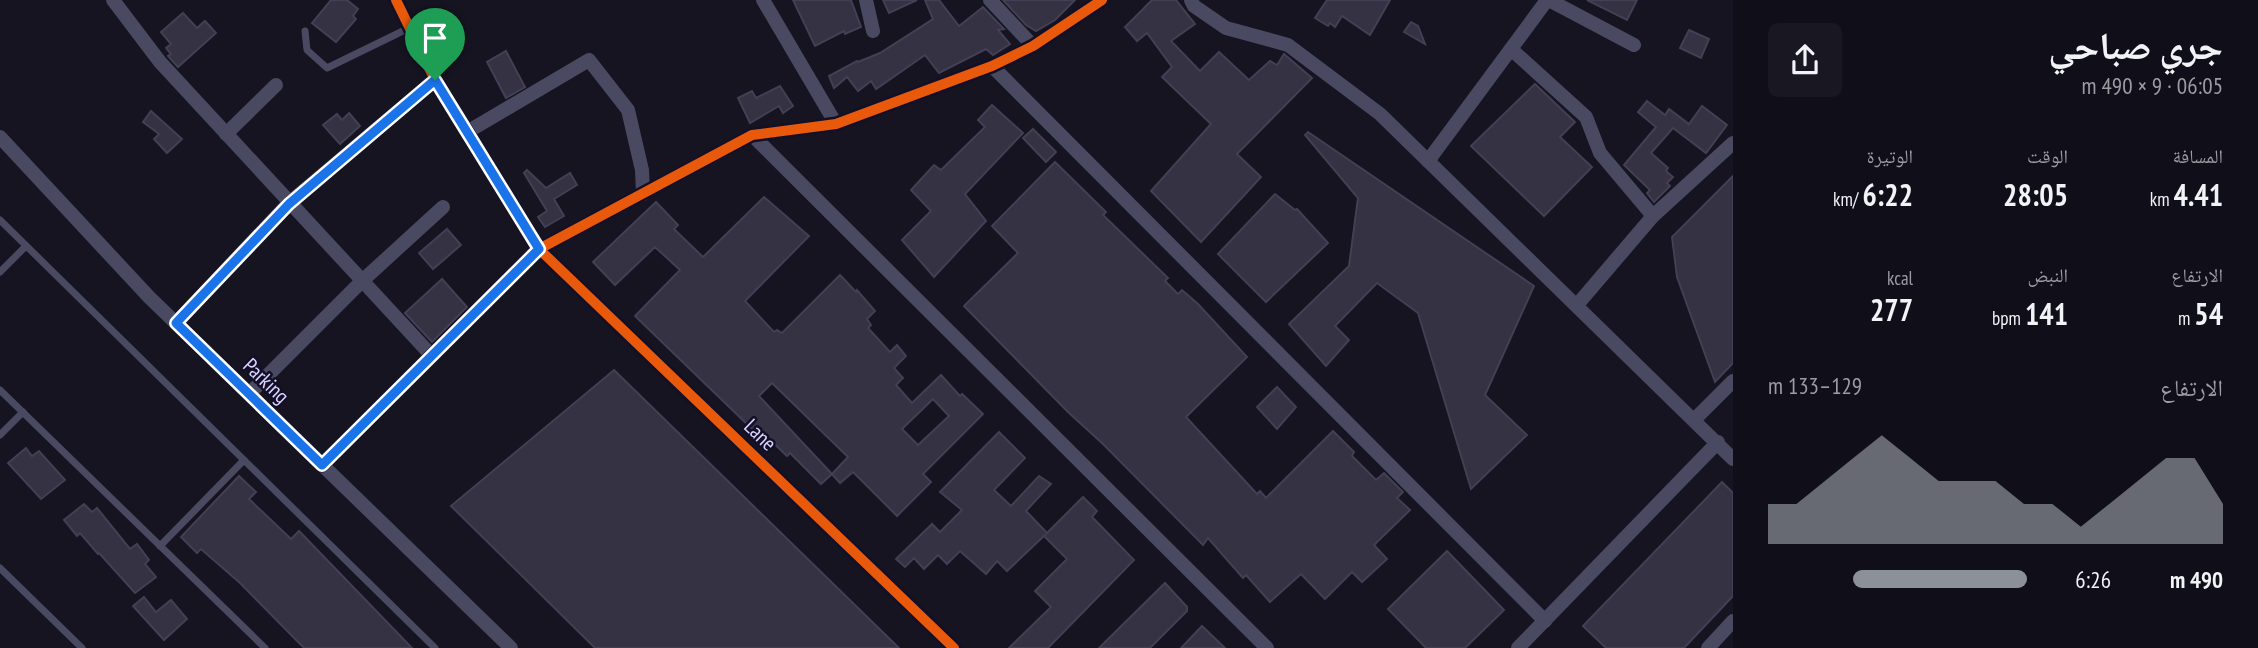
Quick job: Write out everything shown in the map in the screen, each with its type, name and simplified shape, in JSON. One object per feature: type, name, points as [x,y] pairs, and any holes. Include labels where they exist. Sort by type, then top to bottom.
[{"type":"street","points":[[113,0],[160,62],[432,356]]},
{"type":"street","name":"Lane","points":[[396,0],[435,80],[539,249],[954,648]]},
{"type":"street","points":[[763,0],[836,124]]},
{"type":"street","points":[[866,0],[873,31]]},
{"type":"street","points":[[990,0],[1033,46]]},
{"type":"street","points":[[322,465],[539,249],[752,135],[836,124],[992,66],[1033,46],[1102,0]]},
{"type":"street","points":[[1191,0],[1194,6],[1226,28],[1288,45],[1380,114],[1733,459]]},
{"type":"street","points":[[1429,161],[1548,0],[1634,45]]},
{"type":"street","points":[[1511,49],[1586,117],[1600,153],[1653,216]]},
{"type":"street","points":[[467,132],[589,60],[628,110],[642,170],[643,194]]},
{"type":"street","points":[[992,66],[1545,621]]},
{"type":"street","points":[[176,323],[289,204],[435,80]]},
{"type":"street","points":[[226,134],[276,85]]},
{"type":"street","points":[[752,135],[1267,648]]},
{"type":"street","name":"Parking","points":[[0,137],[176,323],[511,648]]},
{"type":"street","points":[[1577,305],[1653,216],[1733,143]]},
{"type":"street","points":[[249,394],[362,281],[443,207]]},
{"type":"street","points":[[1695,419],[1733,381]]},
{"type":"street","points":[[1518,648],[1718,442]]},
{"type":"street","points":[[1708,648],[1733,621]]},
{"type":"lane","points":[[305,31],[307,50],[327,68],[409,28]]},
{"type":"lane","points":[[0,220],[435,648]]},
{"type":"lane","points":[[0,272],[26,246]]},
{"type":"lane","points":[[0,390],[265,648]]},
{"type":"lane","points":[[0,435],[23,412]]},
{"type":"lane","points":[[160,546],[244,460]]},
{"type":"lane","points":[[0,568],[82,648]]},
{"type":"lane","points":[[249,648],[257,640]]},
{"type":"building","points":[[331,0],[347,0],[358,9],[353,16],[356,19],[336,42],[312,23]]},
{"type":"building","points":[[793,0],[851,0],[861,27],[845,34],[844,31],[815,46]]},
{"type":"building","points":[[883,0],[917,0],[889,13]]},
{"type":"building","points":[[925,0],[939,0],[959,26],[983,7],[1004,29],[998,30],[1010,44],[993,55],[986,49],[939,73],[925,55],[876,89],[871,81],[858,91],[847,77],[834,88],[829,76],[857,61],[880,53],[933,19]]},
{"type":"building","points":[[1003,0],[1075,0],[1055,20],[1036,31],[1026,25]]},
{"type":"building","points":[[1152,0],[1176,0],[1195,24],[1171,41],[1200,71],[1219,52],[1249,80],[1270,61],[1277,65],[1284,54],[1312,78],[1237,154],[1261,177],[1201,242],[1151,191],[1211,124],[1162,77],[1172,67],[1147,33],[1137,41],[1125,27]]},
{"type":"building","points":[[1327,0],[1390,0],[1370,35],[1342,16],[1335,27],[1315,18]]},
{"type":"building","points":[[1587,0],[1637,0],[1627,20]]},
{"type":"building","points":[[183,13],[197,28],[205,21],[216,33],[178,67],[168,56],[171,54],[166,48],[171,44],[161,32]]},
{"type":"building","points":[[1411,22],[1418,26],[1425,44],[1404,32]]},
{"type":"building","points":[[1689,30],[1709,39],[1701,58],[1680,48]]},
{"type":"building","points":[[506,51],[525,87],[506,98],[487,62]]},
{"type":"building","points":[[1535,84],[1575,122],[1560,137],[1592,167],[1544,216],[1471,146]]},
{"type":"building","points":[[780,86],[793,106],[783,113],[779,106],[750,123],[738,98],[752,91],[756,98]]},
{"type":"building","points":[[1647,101],[1665,115],[1669,109],[1689,124],[1702,106],[1727,125],[1706,153],[1673,128],[1651,153],[1668,168],[1666,171],[1673,177],[1667,183],[1670,186],[1654,202],[1647,193],[1650,190],[1624,165],[1656,127],[1638,112]]},
{"type":"building","points":[[992,105],[1023,133],[965,194],[986,221],[934,277],[902,240],[931,211],[911,190],[934,165],[941,170],[985,127],[978,120]]},
{"type":"building","points":[[151,111],[182,139],[167,153],[154,139],[159,134],[143,122]]},
{"type":"building","points":[[349,113],[360,126],[340,144],[323,125],[337,114],[342,120]]},
{"type":"building","points":[[1033,129],[1056,152],[1046,162],[1023,138]]},
{"type":"building","points":[[1308,132],[1534,286],[1485,395],[1527,435],[1471,489],[1418,313],[1377,283],[1335,326],[1349,340],[1326,366],[1289,324],[1349,266],[1358,198],[1305,135]]},
{"type":"building","points":[[1055,162],[1106,212],[1103,215],[1168,278],[1165,281],[1178,294],[1182,290],[1198,304],[1247,357],[1186,417],[1257,494],[1260,491],[1266,498],[1333,431],[1354,452],[1352,456],[1376,480],[1384,473],[1403,492],[1397,498],[1410,510],[1374,545],[1387,559],[1362,582],[1352,572],[1325,599],[1301,574],[1270,602],[1246,575],[1243,578],[1208,538],[1203,545],[964,306],[1018,253],[992,226]]},
{"type":"building","points":[[527,170],[546,188],[570,173],[577,185],[554,199],[564,216],[545,227],[538,217],[547,211],[524,173]]},
{"type":"building","points":[[1733,176],[1733,363],[1715,382],[1677,277],[1672,237]]},
{"type":"building","points":[[1275,194],[1297,209],[1328,243],[1266,302],[1218,254]]},
{"type":"building","points":[[764,197],[809,236],[745,301],[774,332],[777,330],[782,333],[840,275],[875,311],[867,319],[871,325],[868,328],[890,352],[897,345],[906,356],[894,368],[903,378],[896,385],[912,403],[941,375],[960,396],[962,394],[983,414],[923,474],[931,482],[897,516],[853,472],[840,483],[832,474],[821,484],[790,453],[787,456],[756,426],[753,430],[635,316],[680,270],[655,247],[615,285],[593,262],[656,202],[678,225],[674,229],[703,257]],"holes":[[[772,383],[848,457],[832,474],[759,396]],[[933,399],[949,416],[918,445],[902,429]]]},
{"type":"building","points":[[447,229],[461,245],[433,269],[419,253]]},
{"type":"building","points":[[442,279],[467,307],[432,342],[405,313]]},
{"type":"building","points":[[614,370],[899,648],[595,648],[451,506]]},
{"type":"building","points":[[1277,387],[1296,407],[1277,429],[1257,407]]},
{"type":"building","points":[[999,432],[1025,458],[994,490],[1011,506],[1039,476],[1051,484],[1026,511],[1047,533],[1083,497],[1097,511],[1092,517],[1134,560],[1048,648],[1009,648],[1051,607],[1035,591],[1067,559],[1044,536],[1046,534],[1007,571],[997,561],[986,574],[960,551],[947,564],[938,555],[924,569],[914,558],[905,567],[896,559],[932,524],[940,532],[962,510],[940,492]]},
{"type":"building","points":[[26,448],[32,456],[39,451],[65,480],[41,499],[8,463]]},
{"type":"building","points":[[239,476],[256,492],[249,499],[291,539],[299,531],[412,648],[304,648],[240,583],[201,549],[197,553],[181,537]]},
{"type":"building","points":[[1722,482],[1733,493],[1733,596],[1684,648],[1606,648],[1583,626]]},
{"type":"building","points":[[84,504],[92,512],[97,508],[130,549],[137,544],[149,560],[145,564],[156,577],[135,593],[80,533],[77,536],[64,520]]},
{"type":"building","points":[[1447,551],[1504,610],[1465,648],[1426,648],[1388,609]]},
{"type":"building","points":[[1165,583],[1187,607],[1187,611],[1150,648],[1099,648]]},
{"type":"building","points":[[144,597],[156,612],[171,600],[187,619],[164,640],[133,606]]},
{"type":"building","points":[[1202,626],[1225,648],[1181,648]]},
{"type":"cycle path","points":[[396,0],[435,80],[539,249],[954,648]]},
{"type":"cycle path","points":[[322,465],[539,249],[752,135],[836,124],[992,66],[1033,46],[1102,0]]},
{"type":"route","points":[[435,80],[539,249],[322,465],[176,323],[289,204],[435,80]]}]
